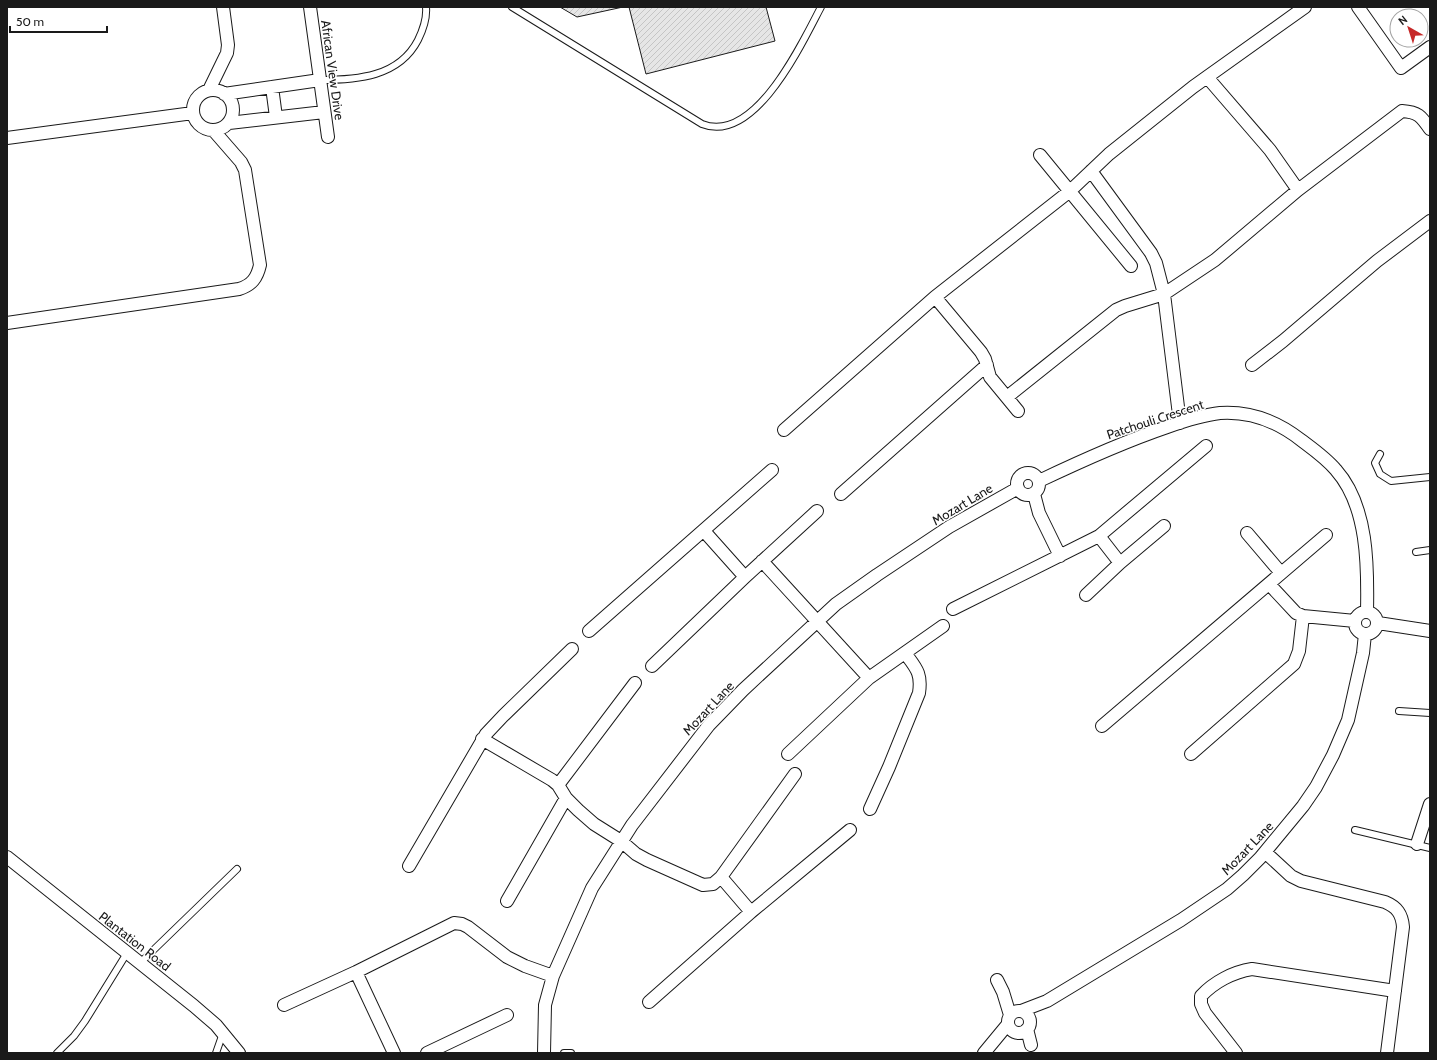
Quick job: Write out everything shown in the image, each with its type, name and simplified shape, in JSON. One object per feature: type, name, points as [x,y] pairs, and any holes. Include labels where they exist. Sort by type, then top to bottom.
[{"type":"street","points":[[209,90],[228,53],[223,7]]},
{"type":"street","name":"African View Drive","points":[[310,7],[328,137]]},
{"type":"street","points":[[784,430],[935,296],[1070,191],[1115,149],[1193,87],[1306,7]]},
{"type":"street","points":[[1358,7],[1400,68],[1430,47]]},
{"type":"street","points":[[1207,77],[1270,150],[1298,190]]},
{"type":"street","points":[[224,94],[320,80]]},
{"type":"street","points":[[272,87],[276,117]]},
{"type":"street","points":[[209,90],[215,90],[224,94],[231,101],[233,107],[233,114],[229,123],[221,129],[214,131],[201,127],[196,122],[193,113],[194,103],[197,97],[209,90]]},
{"type":"street","points":[[1007,397],[1116,310],[1164,294],[1215,260],[1298,190],[1402,111],[1414,112],[1430,129]]},
{"type":"street","points":[[229,123],[324,112]]},
{"type":"street","points":[[7,138],[193,113]]},
{"type":"street","points":[[7,323],[239,289],[248,286],[253,282],[260,265],[245,170],[241,162],[214,131]]},
{"type":"street","points":[[1040,155],[1131,266]]},
{"type":"street","points":[[1091,171],[1151,253],[1156,263],[1164,294],[1180,423]]},
{"type":"street","points":[[1252,365],[1283,341],[1377,261],[1430,221]]},
{"type":"street","points":[[935,296],[981,352],[992,380],[1018,411]]},
{"type":"street","points":[[841,494],[987,365]]},
{"type":"street","name":"Patchouli Crescent","points":[[1039,481],[1116,445],[1180,423],[1219,413],[1231,413],[1258,417],[1272,422],[1286,430],[1336,469],[1352,494],[1363,530],[1367,571],[1367,612]]},
{"type":"street","points":[[953,609],[1099,536],[1206,446]]},
{"type":"street","points":[[589,632],[772,470]]},
{"type":"street","points":[[1031,473],[1037,477],[1039,481],[1038,488],[1034,494],[1030,496],[1020,493],[1018,488],[1018,480],[1023,474],[1031,473]]},
{"type":"street","name":"Mozart Lane","points":[[546,1051],[545,1005],[553,976],[590,894],[621,841],[686,753],[718,715],[836,604],[865,583],[971,513],[1018,488]]},
{"type":"street","points":[[1034,494],[1039,513],[1060,556]]},
{"type":"street","points":[[652,666],[762,561],[817,511]]},
{"type":"street","points":[[1086,595],[1120,563],[1164,526]]},
{"type":"street","points":[[704,531],[745,577]]},
{"type":"street","points":[[1247,533],[1281,573]]},
{"type":"street","points":[[1102,726],[1326,535]]},
{"type":"street","points":[[1099,536],[1120,563]]},
{"type":"street","points":[[762,561],[869,678]]},
{"type":"street","points":[[1269,584],[1296,614],[1355,621]]},
{"type":"street","points":[[1367,612],[1375,615],[1378,623],[1375,630],[1365,634],[1359,631],[1355,621],[1358,615],[1367,612]]},
{"type":"street","points":[[1191,754],[1294,664],[1299,651],[1303,616]]},
{"type":"street","points":[[1378,623],[1430,630]]},
{"type":"street","points":[[788,754],[869,678],[943,626]]},
{"type":"street","name":"Mozart Lane","points":[[1047,1001],[1162,932],[1227,889],[1265,852],[1303,806],[1316,787],[1336,750],[1348,720],[1363,653],[1365,634]]},
{"type":"street","points":[[409,866],[482,739],[503,716],[572,649]]},
{"type":"street","points":[[870,809],[919,693],[921,682],[920,677],[905,653]]},
{"type":"street","points":[[558,785],[635,683]]},
{"type":"street","points":[[482,739],[558,785],[566,798],[588,820],[621,841],[636,854],[699,884],[708,885],[721,877],[795,774]]},
{"type":"street","points":[[507,901],[566,798]]},
{"type":"street","points":[[1417,844],[1430,804]]},
{"type":"street","points":[[649,1002],[751,912],[850,830]]},
{"type":"street","points":[[1265,852],[1291,876],[1301,881],[1385,902],[1392,905],[1399,911],[1403,927],[1387,1053]]},
{"type":"street","name":"Plantation Road","points":[[7,857],[194,1006],[223,1033],[239,1053]]},
{"type":"street","points":[[721,877],[751,912]]},
{"type":"street","points":[[284,1005],[356,972],[447,925],[458,922],[468,927],[507,957],[525,966],[553,976]]},
{"type":"street","points":[[1236,1053],[1205,1012],[1201,1004],[1201,996],[1209,988],[1239,971],[1252,969],[1395,992]]},
{"type":"street","points":[[356,972],[394,1053]]},
{"type":"street","points":[[998,980],[1018,1022],[1031,1044]]},
{"type":"street","points":[[984,1053],[996,1038],[1047,1001]]},
{"type":"street","points":[[1018,1022],[1047,1001]]},
{"type":"street","points":[[428,1053],[507,1015]]},
{"type":"lane","points":[[320,80],[347,80],[370,76],[385,71],[396,65],[410,52],[416,43],[423,28],[426,7]]},
{"type":"lane","points":[[512,7],[702,124],[716,128],[738,121],[766,98],[779,81],[821,7]]},
{"type":"lane","points":[[1380,454],[1375,463],[1380,474],[1391,481],[1430,478]]},
{"type":"lane","points":[[1416,552],[1430,550]]},
{"type":"lane","points":[[1399,711],[1430,713]]},
{"type":"lane","points":[[1355,830],[1430,848]]},
{"type":"lane","points":[[140,963],[237,869]]},
{"type":"lane","points":[[57,1053],[74,1036],[85,1021],[127,953]]},
{"type":"lane","points":[[216,1053],[223,1033]]},
{"type":"lane","points":[[564,1053],[571,1053]]},
{"type":"building","points":[[560,7],[623,7],[577,17]]},
{"type":"building","points":[[629,7],[766,7],[775,41],[646,74]]}]
